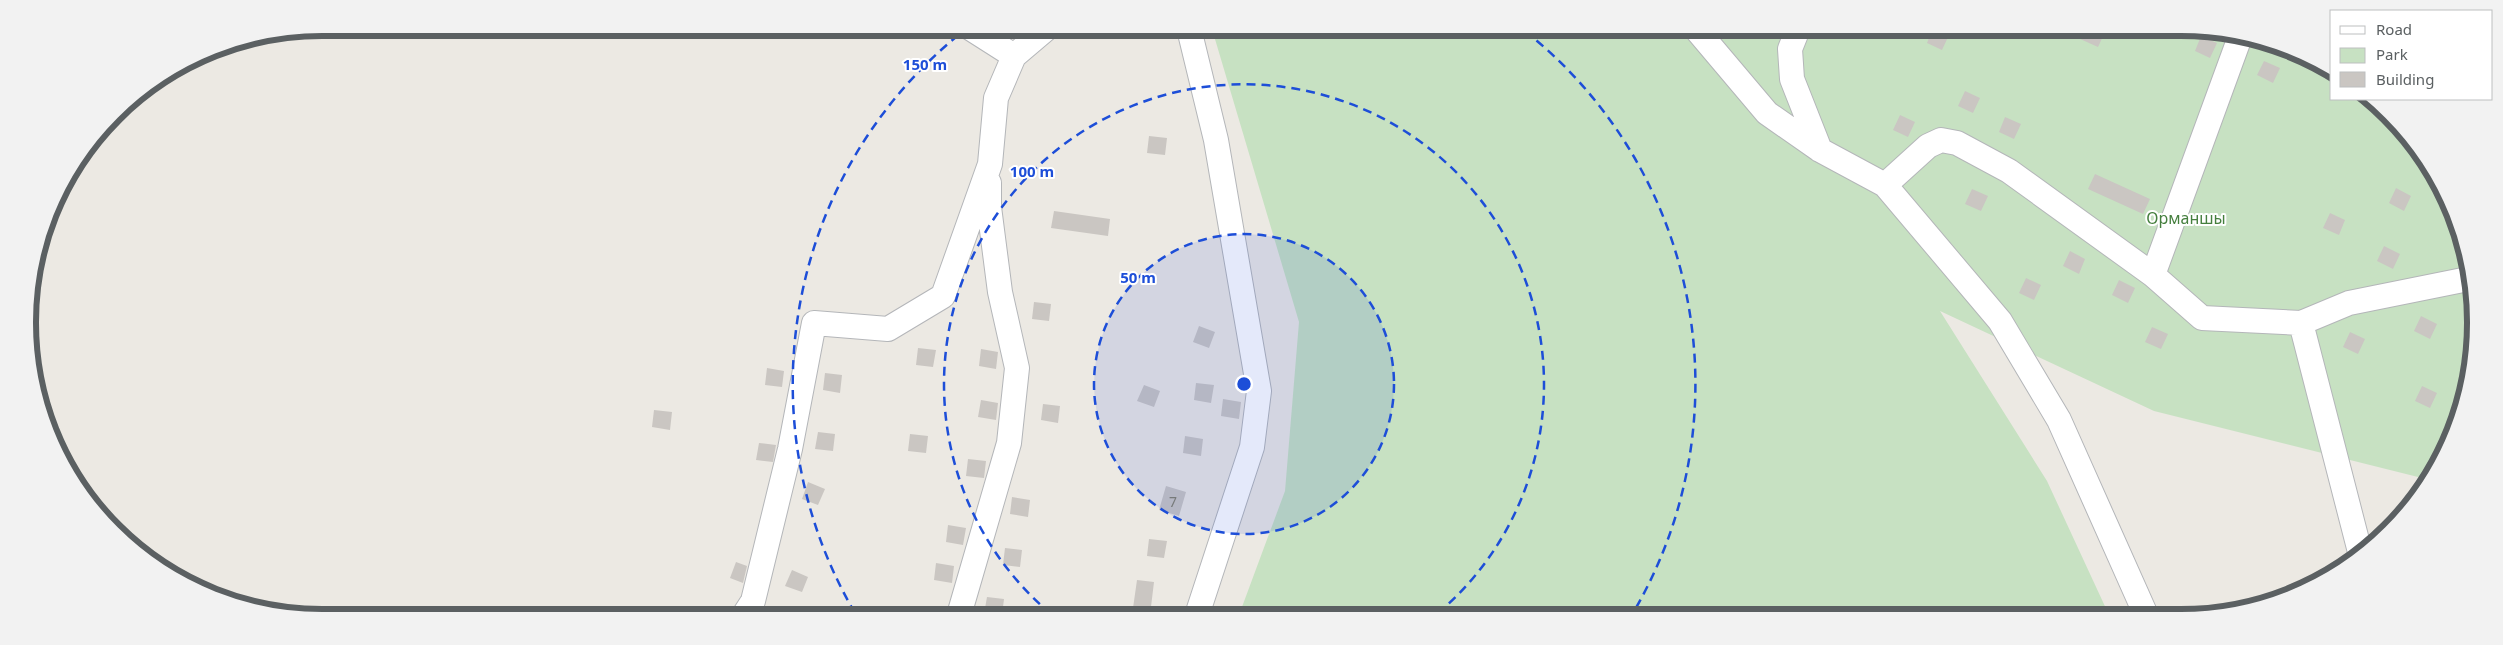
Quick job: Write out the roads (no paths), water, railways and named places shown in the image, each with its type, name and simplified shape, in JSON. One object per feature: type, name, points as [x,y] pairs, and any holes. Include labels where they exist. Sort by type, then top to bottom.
[{"type":"street","points":[[983,36],[1014,56]]},
{"type":"street","points":[[961,609],[1009,443],[1018,368],[1000,292],[989,207],[990,164],[996,98],[1014,56],[1038,36]]},
{"type":"street","points":[[1191,36],[1216,140],[1259,391],[1252,447],[1199,609]]},
{"type":"street","points":[[1702,36],[1768,113],[1820,150],[1885,185],[2005,329],[2059,420],[2143,609]]},
{"type":"street","points":[[1796,36],[1790,50],[1792,79],[1820,150]]},
{"type":"street","points":[[2153,275],[2232,41]]},
{"type":"street","points":[[1885,185],[1928,146],[1941,140],[1957,143],[2009,171],[2153,275],[2202,318],[2301,323],[2349,303],[2463,280]]},
{"type":"street","points":[[748,609],[753,601],[790,449],[814,323],[888,329],[943,296],[990,164]]},
{"type":"street","points":[[2301,323],[2359,547]]},
{"type":"park label","name":"Орманшы","points":[[2186,218]]}]
